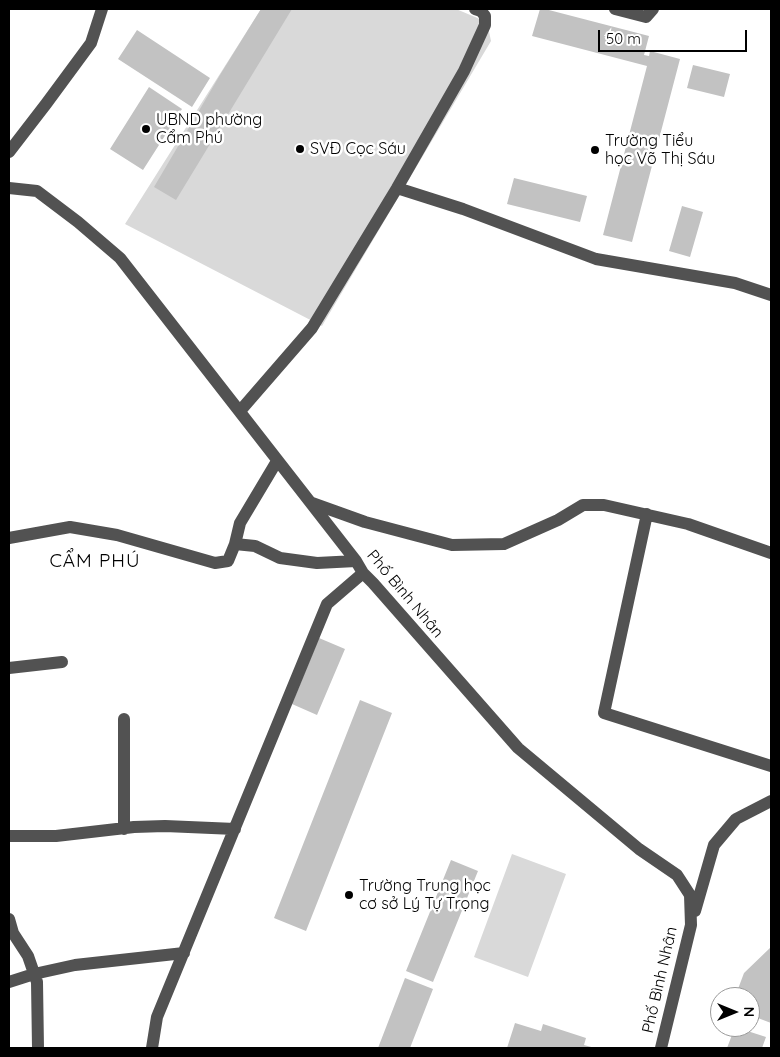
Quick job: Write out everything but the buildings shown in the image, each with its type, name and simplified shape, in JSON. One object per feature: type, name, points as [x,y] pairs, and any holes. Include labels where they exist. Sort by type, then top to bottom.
[{"type":"street","points":[[9,152],[91,43],[102,9]]},
{"type":"street","points":[[615,9],[646,17],[653,9]]},
{"type":"street","points":[[240,411],[312,328],[397,188],[464,71],[485,25],[485,16],[480,10]]},
{"type":"street","name":"Phố Bình Nhân","points":[[9,188],[37,191],[78,222],[120,258],[356,561],[363,573],[518,748],[639,849],[677,875],[690,895],[691,926],[661,1048]]},
{"type":"street","points":[[397,188],[463,209],[596,259],[735,283],[771,295]]},
{"type":"street","points":[[9,538],[70,527],[117,535],[215,563],[228,561],[235,544],[240,523],[278,461]]},
{"type":"street","points":[[311,503],[365,522],[452,546],[504,544],[558,520],[583,505],[604,505],[688,524],[771,553]]},
{"type":"street","points":[[647,514],[604,713],[771,766]]},
{"type":"street","points":[[235,544],[255,546],[280,558],[317,563],[356,561]]},
{"type":"street","points":[[152,1048],[157,1017],[326,604],[363,573]]},
{"type":"street","points":[[9,668],[62,662]]},
{"type":"street","points":[[124,719],[124,829]]},
{"type":"street","points":[[691,926],[714,845],[736,819],[771,801]]},
{"type":"street","points":[[9,836],[56,836],[165,826],[235,829]]},
{"type":"street","points":[[9,919],[13,933],[28,956],[37,982],[38,1048]]},
{"type":"street","points":[[9,982],[34,974],[75,965],[184,953]]},
{"type":"shaded area","name":"SVĐ Cọc Sáu","points":[[261,9],[456,9],[487,22],[491,41],[322,326],[125,224]]},
{"type":"shaded area","points":[[512,854],[566,874],[528,977],[474,957]]},
{"type":"place","name":"UBND phường Cẩm Phú","points":[[146,129]]},
{"type":"place","name":"SVĐ Cọc Sáu","points":[[300,149]]},
{"type":"place","name":"Trường Tiểu học Võ Thị Sáu","points":[[595,150]]},
{"type":"place","name":"Trường Trung học cơ sở Lý Tự Trọng","points":[[349,895]]},
{"type":"district","name":"CẨM PHÚ","points":[[95,561]]}]
